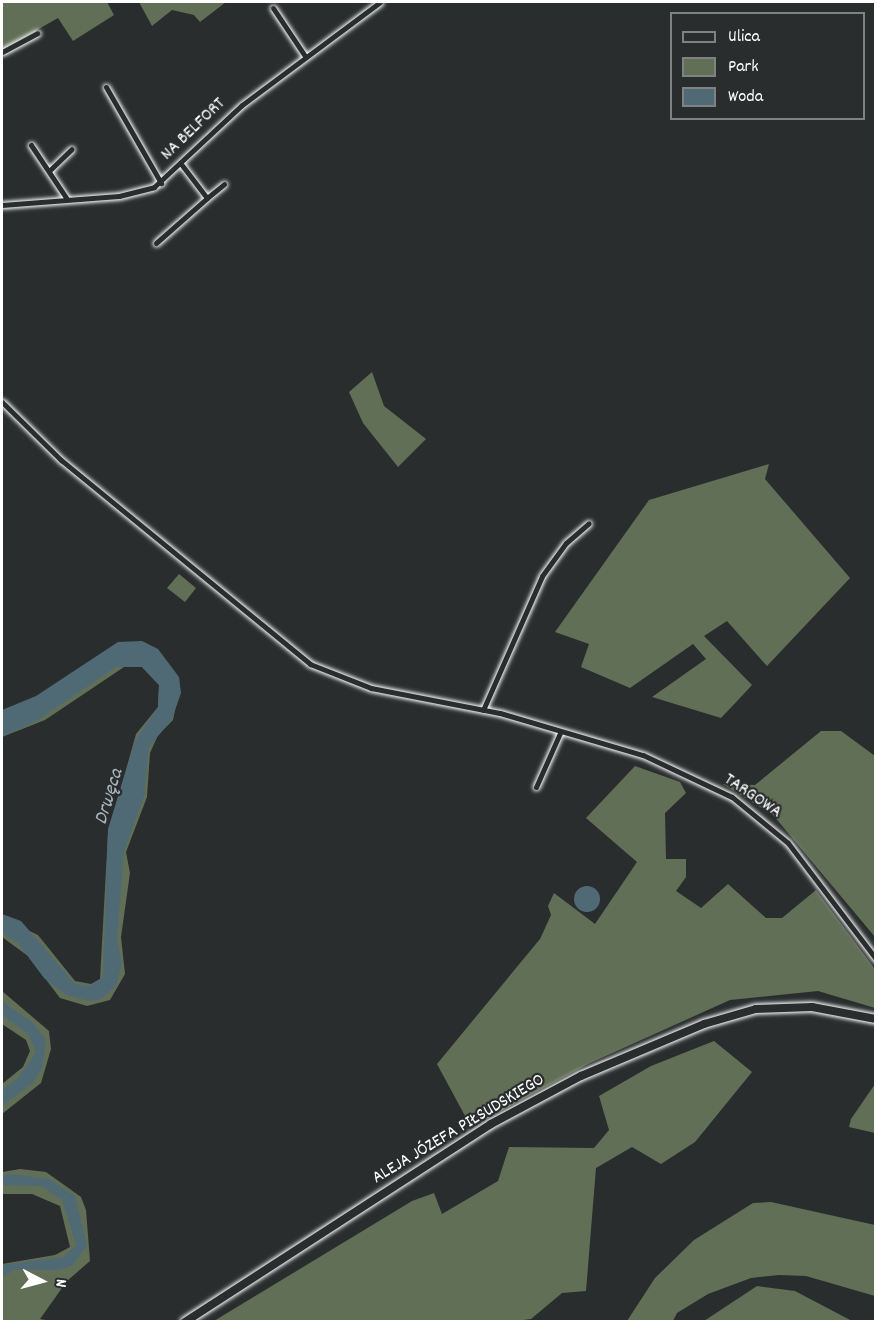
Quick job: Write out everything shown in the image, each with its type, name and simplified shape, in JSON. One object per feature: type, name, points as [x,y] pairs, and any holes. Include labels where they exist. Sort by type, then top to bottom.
[{"type":"main road","name":"ALEJA JÓZEFA PIŁSUDSKIEGO","points":[[185,1322],[491,1124],[581,1076],[704,1024],[749,1011],[812,1007],[876,1019]]},
{"type":"street","name":"NA BELFORT","points":[[2,205],[132,195],[161,183],[242,105],[380,2]]},
{"type":"street","points":[[273,8],[305,56]]},
{"type":"street","points":[[2,52],[37,33]]},
{"type":"street","points":[[106,87],[161,183]]},
{"type":"street","points":[[31,145],[50,170],[67,200]]},
{"type":"street","points":[[50,170],[72,149]]},
{"type":"street","points":[[181,164],[207,198]]},
{"type":"street","points":[[156,243],[224,184]]},
{"type":"street","name":"TARGOWA","points":[[2,402],[61,460],[283,646],[325,672],[371,688],[483,710],[643,756],[746,806],[788,843],[876,959]]},
{"type":"street","points":[[483,710],[542,576],[566,543],[589,523]]},
{"type":"street","points":[[536,788],[560,733]]},
{"type":"green space","points":[[2,2],[107,2],[114,15],[73,41],[58,18],[2,50]]},
{"type":"green space","points":[[139,2],[226,2],[200,22],[194,15],[172,10],[152,26]]},
{"type":"green space","points":[[372,372],[384,406],[426,439],[398,467],[363,423],[349,392]]},
{"type":"green space","points":[[769,464],[765,479],[850,578],[767,666],[727,621],[704,636],[752,685],[721,718],[652,697],[706,659],[693,644],[630,688],[581,667],[589,644],[555,632],[649,500]]},
{"type":"green space","points":[[179,574],[196,588],[185,602],[167,588]]},
{"type":"green space","points":[[129,645],[177,700],[173,720],[158,735],[150,753],[147,797],[126,852],[130,873],[121,937],[125,974],[110,1000],[87,1006],[60,998],[28,956],[2,937],[2,918],[38,935],[75,981],[91,984],[100,979],[108,834],[136,734],[158,707],[159,685],[142,667],[127,665],[45,720],[2,737],[30,702]]},
{"type":"green space","points":[[821,731],[841,731],[875,756],[875,937],[773,815],[723,784],[755,785]]},
{"type":"green space","points":[[635,766],[680,782],[686,793],[665,813],[666,859],[686,859],[686,877],[676,891],[701,908],[728,884],[766,918],[782,918],[816,890],[875,969],[875,1008],[818,991],[730,1000],[590,1063],[471,1127],[437,1064],[540,939],[551,915],[548,906],[554,893],[595,924],[637,862],[586,818]]},
{"type":"green space","points":[[2,991],[49,1031],[51,1049],[41,1083],[2,1114],[2,1084],[23,1067],[30,1051],[26,1040],[2,1024]]},
{"type":"green space","points":[[714,1041],[752,1072],[695,1142],[661,1164],[632,1147],[596,1168],[586,1291],[562,1293],[531,1319],[515,1321],[214,1321],[412,1201],[434,1193],[442,1214],[498,1181],[509,1147],[594,1148],[609,1130],[599,1096],[651,1066]]},
{"type":"green space","points":[[875,1084],[875,1133],[849,1127],[851,1119]]},
{"type":"green space","points":[[20,1169],[46,1172],[81,1197],[86,1210],[90,1261],[67,1281],[40,1319],[52,1321],[2,1321],[2,1264],[55,1255],[70,1247],[60,1206],[32,1194],[2,1194],[2,1172]]},
{"type":"green space","points":[[771,1202],[875,1225],[875,1296],[806,1276],[779,1275],[751,1278],[708,1294],[677,1313],[673,1321],[627,1321],[655,1278],[694,1240],[753,1203]]},
{"type":"green space","points":[[757,1286],[795,1291],[852,1321],[704,1321]]},
{"type":"water","points":[[142,641],[158,649],[179,677],[181,693],[172,719],[149,747],[144,796],[124,852],[117,938],[122,964],[116,986],[101,999],[90,1001],[68,996],[44,978],[18,943],[2,933],[2,914],[21,921],[75,984],[89,986],[103,977],[108,829],[135,741],[158,707],[159,685],[142,667],[116,667],[38,720],[2,737],[2,710],[36,696],[118,642]]},
{"type":"water","points":[[587,886],[596,890],[600,899],[596,908],[587,912],[578,908],[574,899],[578,890]]},
{"type":"water","points":[[2,1001],[33,1023],[46,1040],[42,1068],[33,1083],[2,1106],[2,1090],[18,1078],[36,1052],[28,1034],[2,1015]]},
{"type":"water","points":[[12,1174],[49,1179],[75,1196],[87,1245],[73,1265],[59,1270],[14,1270],[2,1277],[2,1265],[64,1257],[76,1245],[62,1200],[41,1186],[2,1185],[2,1176]]},
{"type":"water label","name":"Drwęca","points":[[110,797]]}]
